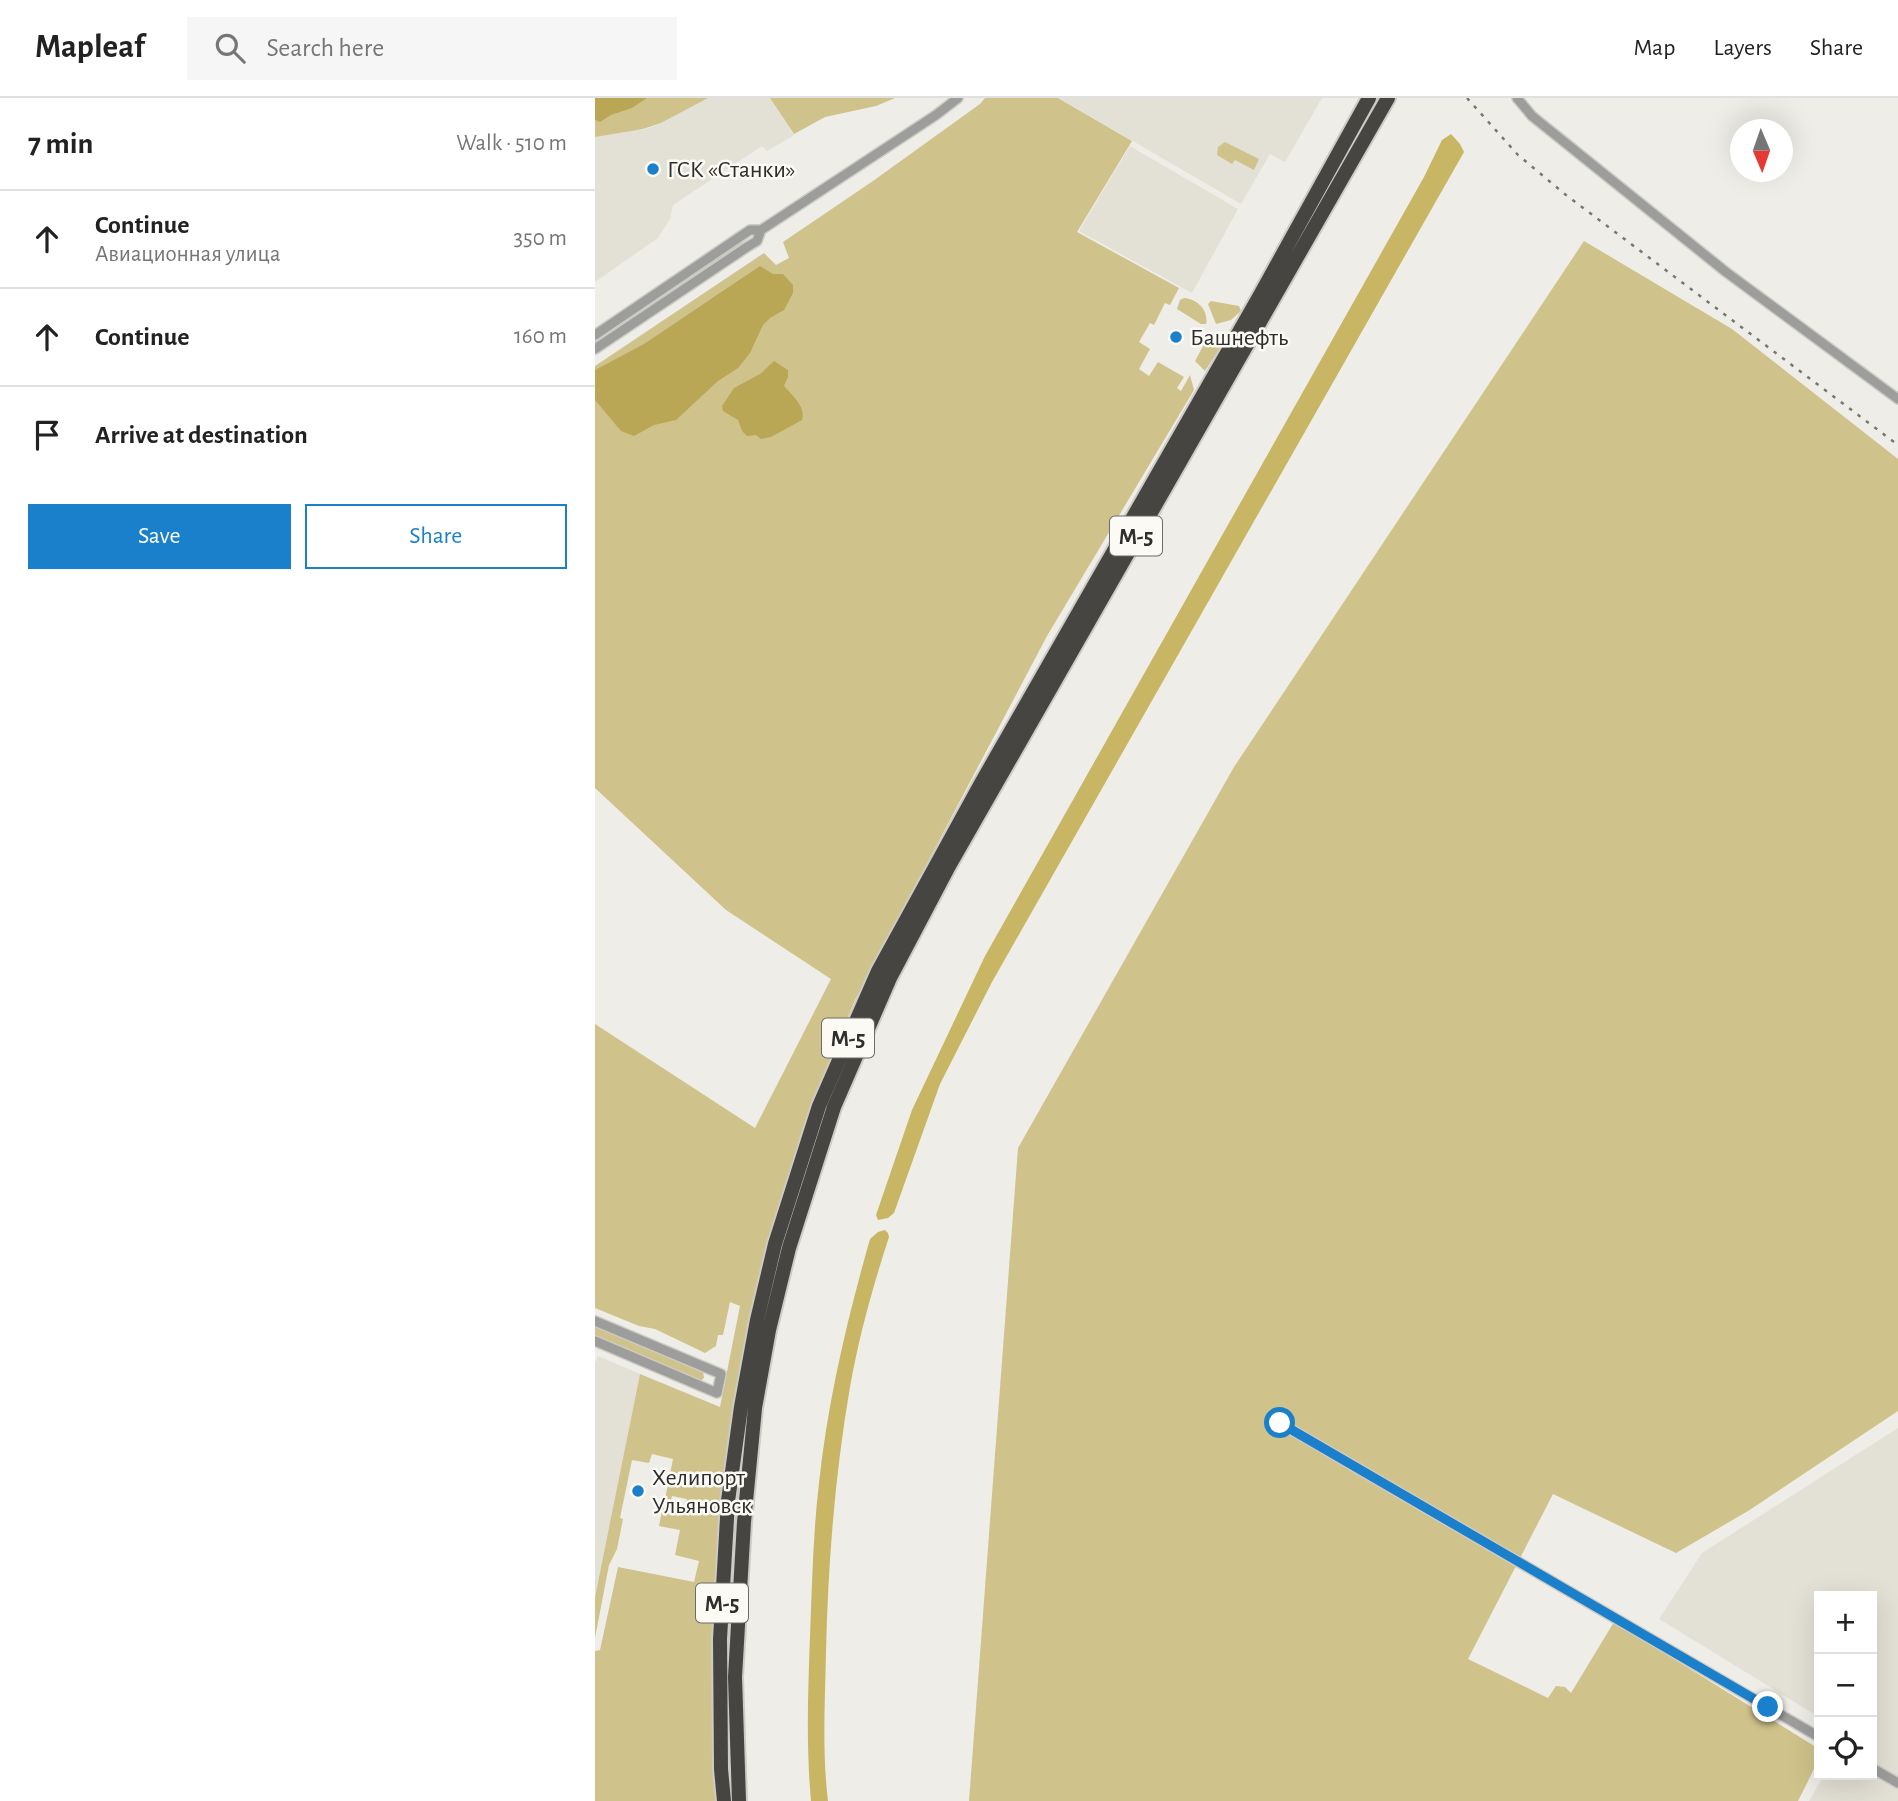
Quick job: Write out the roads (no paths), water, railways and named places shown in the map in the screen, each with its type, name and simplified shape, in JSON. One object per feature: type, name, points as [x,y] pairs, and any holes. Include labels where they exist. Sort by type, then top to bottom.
[{"type":"highway","name":"М-5","points":[[724,1801],[721,1769],[720,1639],[728,1501],[741,1406],[757,1320],[788,1197],[819,1106],[877,971],[1369,98]]},
{"type":"highway","name":"М-5","points":[[739,1801],[735,1677],[744,1522],[755,1408],[769,1330],[789,1248],[834,1107],[890,978],[949,866],[1388,98]]},
{"type":"street","points":[[595,335],[750,230],[761,230],[958,98]]},
{"type":"street","points":[[1517,98],[1532,116],[1726,272],[1898,399]]},
{"type":"street","points":[[595,349],[757,241],[761,230]]},
{"type":"street","points":[[595,1321],[721,1374],[717,1393],[595,1340]]},
{"type":"street","points":[[1280,1423],[1814,1734]]},
{"type":"street","points":[[1877,1771],[1898,1783]]},
{"type":"railway","points":[[1467,98],[1518,155],[1566,195],[1898,445]]},
{"type":"place","name":"ГСК «Станки»","points":[[653,169]]},
{"type":"place","name":"Башнефть","points":[[1176,337]]},
{"type":"place","name":"Хелипорт Ульяновск","points":[[638,1491]]}]
